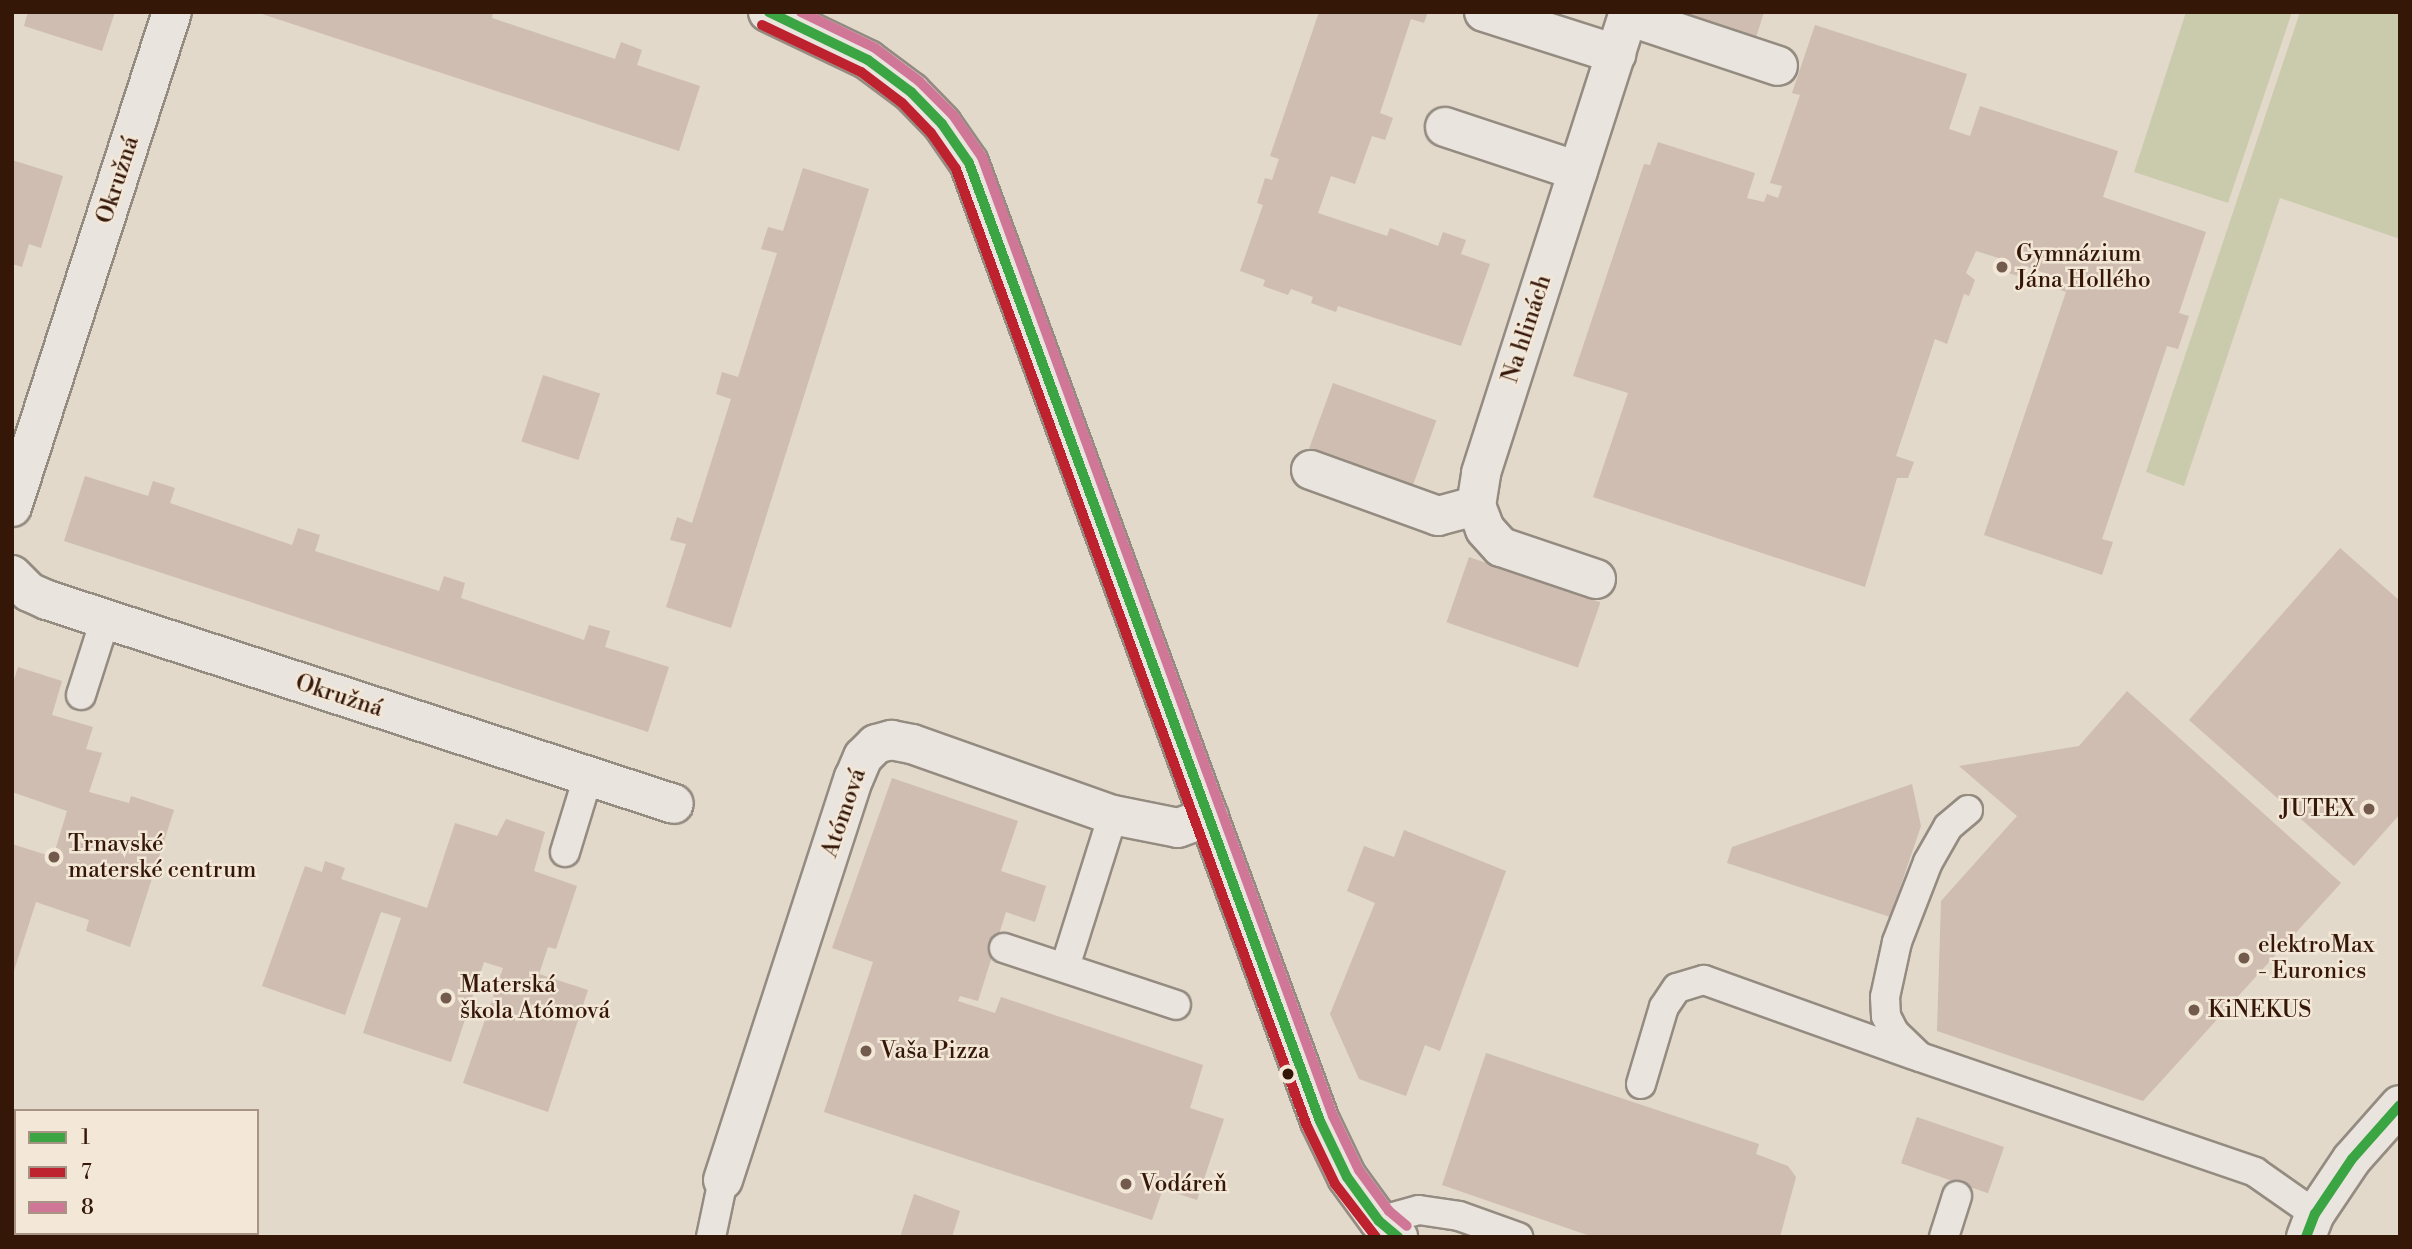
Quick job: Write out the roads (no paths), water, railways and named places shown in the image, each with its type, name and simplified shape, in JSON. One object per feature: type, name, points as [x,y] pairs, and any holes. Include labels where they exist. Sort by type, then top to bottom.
[{"type":"street","name":"Okružná","points":[[12,507],[172,12]]},
{"type":"street","points":[[768,12],[868,60],[911,92],[942,124],[968,163],[1320,1121],[1347,1177],[1384,1232]]},
{"type":"street","points":[[1484,12],[1616,54]]},
{"type":"street","points":[[1629,14],[1778,66]]},
{"type":"street","name":"Na hlinách","points":[[1476,506],[1480,473],[1629,14]]},
{"type":"street","points":[[1445,127],[1578,171]]},
{"type":"street","points":[[1311,470],[1438,516],[1476,506],[1485,529],[1502,547],[1596,579]]},
{"type":"street","name":"Okružná","points":[[12,575],[29,592],[105,620],[674,804]]},
{"type":"street","name":"Atómová","points":[[723,1180],[854,778],[863,757],[876,744],[891,740],[912,744],[1114,815],[1178,828],[1209,817]]},
{"type":"street","points":[[2310,1226],[2351,1159],[2400,1105]]},
{"type":"lane","points":[[81,695],[105,620]]},
{"type":"lane","points":[[565,852],[588,777]]},
{"type":"lane","points":[[1920,1057],[1894,1032],[1885,998],[1897,942],[1928,862],[1948,827],[1969,810]]},
{"type":"lane","points":[[1065,967],[1114,815]]},
{"type":"lane","points":[[1004,948],[1176,1005]]},
{"type":"lane","points":[[1641,1084],[1664,1007],[1677,988],[1704,980],[2255,1172],[2310,1226]]},
{"type":"lane","points":[[711,1237],[723,1180]]},
{"type":"lane","points":[[1944,1237],[1957,1196]]},
{"type":"lane","points":[[1384,1232],[1419,1209],[1459,1216],[1518,1237]]},
{"type":"place","name":"Gymnázium Jána Hollého","points":[[2002,267]]},
{"type":"place","name":"JUTEX","points":[[2369,809]]},
{"type":"place","name":"Trnavské materské centrum","points":[[54,857]]},
{"type":"place","name":"elektroMax - Euronics","points":[[2244,958]]},
{"type":"place","name":"Materská škola Atómová","points":[[446,998]]},
{"type":"place","name":"KiNEKUS","points":[[2194,1010]]},
{"type":"place","name":"Vaša Pizza","points":[[866,1051]]},
{"type":"place","name":"Vodáreň","points":[[1126,1184]]}]
